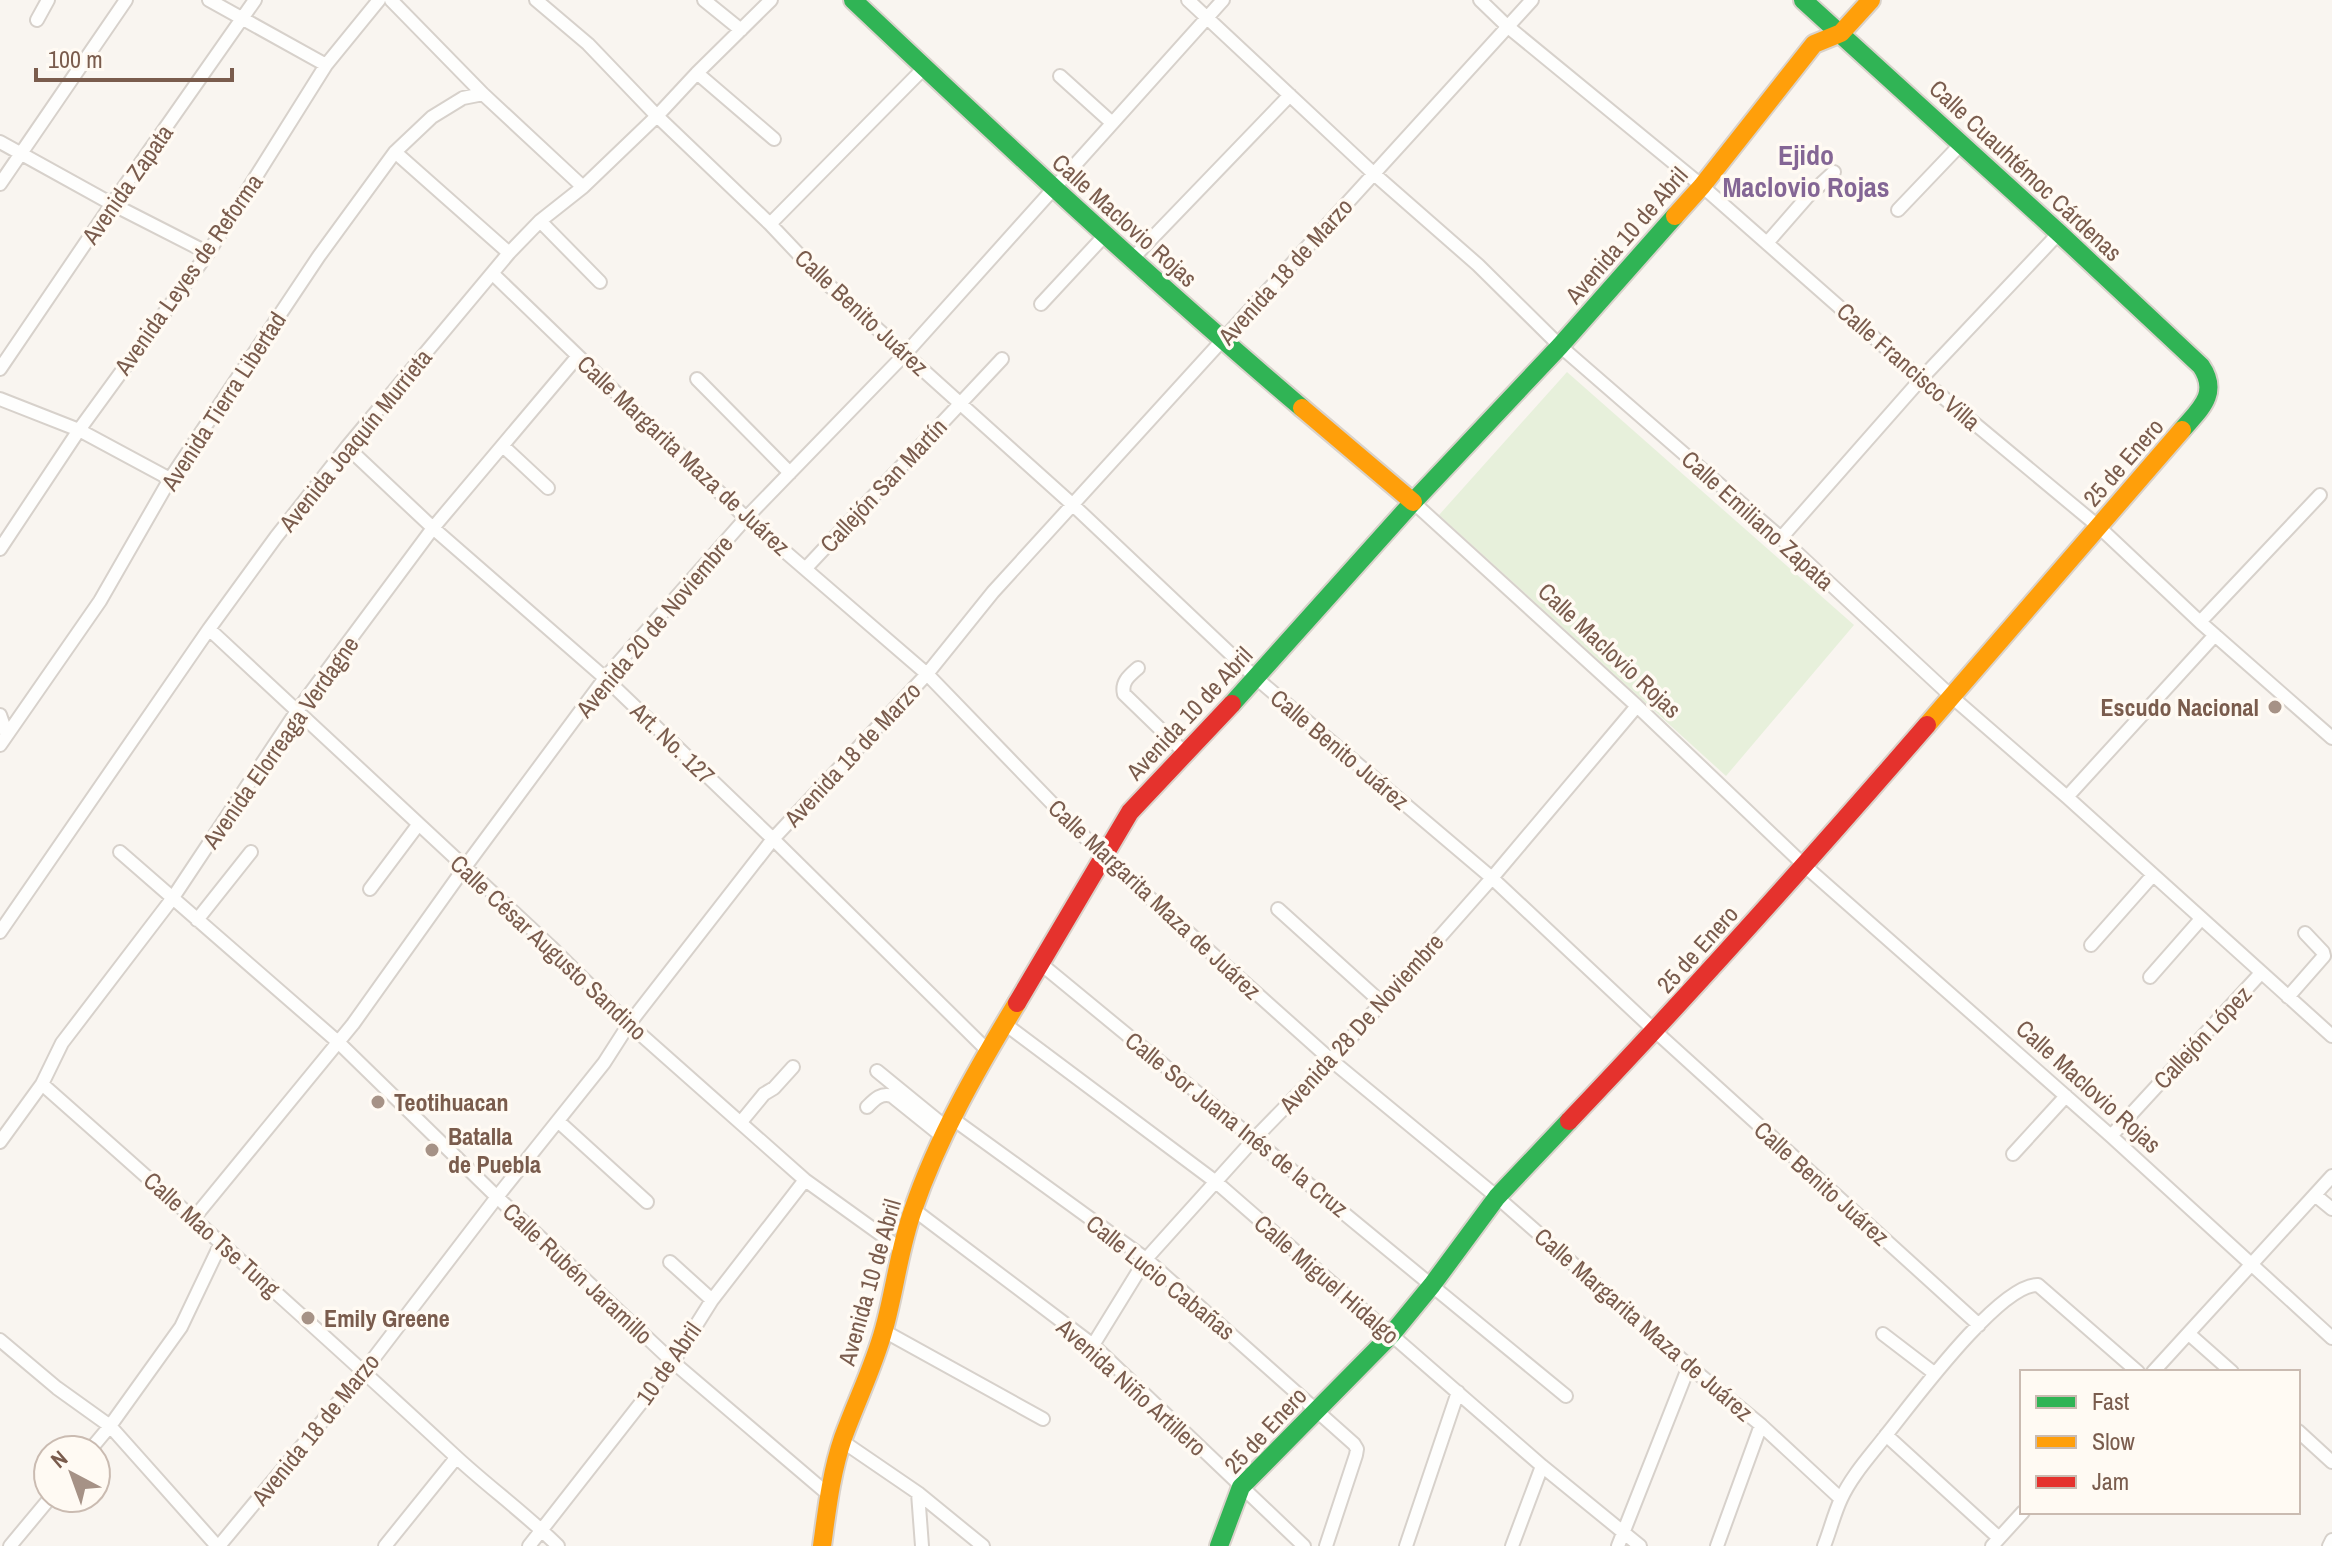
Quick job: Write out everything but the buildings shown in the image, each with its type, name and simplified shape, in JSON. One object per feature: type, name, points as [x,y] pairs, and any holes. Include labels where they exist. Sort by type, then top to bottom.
[{"type":"street","points":[[37,20],[48,0]]},
{"type":"street","points":[[0,184],[126,0]]},
{"type":"street","points":[[209,0],[326,65]]},
{"type":"street","name":"Avenida Zapata","points":[[0,369],[255,0]]},
{"type":"street","name":"Avenida Leyes de Reforma","points":[[0,549],[79,430],[208,253],[326,65],[379,0]]},
{"type":"street","points":[[391,0],[483,94],[583,187]]},
{"type":"street","name":"Calle Benito Juárez","points":[[536,0],[588,44],[823,280],[1073,505],[1256,678],[1492,878],[1655,1031],[1979,1325]]},
{"type":"street","points":[[704,0],[741,30]]},
{"type":"street","name":"Avenida Joaquín Murrieta","points":[[0,932],[209,629],[347,447],[509,253],[540,221],[583,187],[657,116],[771,0]]},
{"type":"street","name":"Calle Maclovio Rojas","points":[[853,0],[1053,188],[1223,341],[1413,502],[1637,706],[1805,866],[2111,1136],[2332,1338]]},
{"type":"street","name":"Calle Emiliano Zapata","points":[[1188,0],[1373,173],[1478,265],[1560,346],[1781,538],[1952,697],[2332,1036]]},
{"type":"street","name":"Avenida 20 de Noviembre","points":[[194,1218],[353,1024],[605,678],[746,518],[906,353],[1223,0]]},
{"type":"street","name":"Calle Francisco Villa","points":[[1480,0],[1507,26],[1702,186],[1921,379],[2099,527],[2200,622],[2332,738]]},
{"type":"street","name":"Avenida 18 de Marzo","points":[[218,1546],[364,1371],[497,1197],[559,1122],[629,1024],[773,839],[927,674],[993,592],[1532,0]]},
{"type":"street","name":"Calle Cuauhtémoc Cárdenas","points":[[1803,0],[1825,7],[1841,33],[2201,366],[2210,382]]},
{"type":"street","points":[[1814,44],[1841,33],[1871,0]]},
{"type":"street","points":[[1814,44],[1825,7]]},
{"type":"street","name":"Avenida 10 de Abril","points":[[822,1546],[829,1495],[842,1441],[884,1331],[901,1249],[913,1209],[948,1129],[988,1051],[1130,812],[1560,346],[1702,186],[1814,44]]},
{"type":"street","points":[[770,224],[925,67]]},
{"type":"street","points":[[697,73],[774,139]]},
{"type":"street","points":[[1060,76],[1111,122]]},
{"type":"street","name":"Avenida Tierra Libertad","points":[[4,740],[100,601],[170,479],[319,256],[395,152],[432,117],[463,98],[483,94]]},
{"type":"street","points":[[1133,258],[1290,95]]},
{"type":"street","points":[[0,142],[208,253]]},
{"type":"street","points":[[1898,210],[1962,143]]},
{"type":"street","points":[[395,152],[509,253]]},
{"type":"street","points":[[1767,243],[1808,196],[1834,172]]},
{"type":"street","points":[[540,221],[600,282]]},
{"type":"street","points":[[1781,538],[1921,379],[2059,233]]},
{"type":"street","points":[[1041,304],[1106,234]]},
{"type":"street","name":"Calle Margarita Maza de Juárez","points":[[493,274],[746,518],[927,674],[1104,857],[1331,1060],[1497,1197],[1689,1366],[1761,1425],[1841,1499]]},
{"type":"street","name":"Avenida Elorreaga Verdagne","points":[[0,1142],[42,1084],[62,1043],[172,899],[297,711],[433,528],[578,356]]},
{"type":"street","name":"Callejón San Martín","points":[[806,568],[1002,359]]},
{"type":"street","points":[[697,379],[790,473]]},
{"type":"street","name":"25 de Enero","points":[[1219,1546],[1241,1487],[1391,1335],[1497,1197],[1655,1031],[1805,866],[2205,403],[2210,382]]},
{"type":"street","points":[[0,399],[79,430],[170,479]]},
{"type":"street","points":[[503,446],[548,488]]},
{"type":"street","name":"Art. No. 127","points":[[347,447],[433,528],[605,678],[988,1051]]},
{"type":"street","points":[[2200,622],[2320,495]]},
{"type":"street","name":"Calle César Augusto Sandino","points":[[209,629],[629,1024],[805,1180],[901,1249]]},
{"type":"street","points":[[2067,797],[2215,635]]},
{"type":"street","points":[[1138,668],[1126,680],[1124,694],[1185,753]]},
{"type":"street","name":"Avenida 28 De Noviembre","points":[[1093,1345],[1146,1259],[1382,1003],[1637,706]]},
{"type":"street","points":[[0,715],[4,740]]},
{"type":"street","points":[[370,889],[418,825]]},
{"type":"street","name":"Calle Rubén Jaramillo","points":[[120,852],[338,1042],[673,1362],[829,1495]]},
{"type":"street","points":[[197,920],[251,852]]},
{"type":"street","points":[[2091,945],[2153,875]]},
{"type":"street","points":[[1278,909],[1382,1003]]},
{"type":"street","points":[[2150,977],[2201,919]]},
{"type":"street","points":[[2288,997],[2324,956],[2305,933]]},
{"type":"street","name":"Calle Sor Juana Inés de la Cruz","points":[[1041,964],[1566,1396]]},
{"type":"street","name":"Callejón López","points":[[2111,1136],[2261,973]]},
{"type":"street","name":"Calle Miguel Hidalgo","points":[[1005,1024],[1216,1182],[1542,1466],[1640,1546]]},
{"type":"street","points":[[741,1122],[764,1094],[774,1088],[793,1067]]},
{"type":"street","points":[[877,1071],[948,1129]]},
{"type":"street","name":"Calle Mao Tse Tung","points":[[42,1084],[222,1241],[456,1458],[542,1529],[558,1546]]},
{"type":"street","points":[[867,1107],[879,1096],[892,1096],[948,1129]]},
{"type":"street","points":[[2013,1154],[2066,1096]]},
{"type":"street","points":[[559,1122],[647,1202]]},
{"type":"street","name":"Calle Lucio Cabañas","points":[[948,1129],[1146,1259],[1354,1444],[1357,1449],[1326,1546]]},
{"type":"street","points":[[2155,1370],[2332,1176]]},
{"type":"street","name":"10 de Abril","points":[[529,1546],[673,1362],[712,1300],[805,1180]]},
{"type":"street","points":[[2315,1195],[2332,1209]]},
{"type":"street","name":"Avenida Niño Artillero","points":[[913,1209],[1093,1345],[1304,1546]]},
{"type":"street","points":[[103,1434],[181,1327],[222,1241]]},
{"type":"street","points":[[670,1262],[712,1300]]},
{"type":"street","points":[[1824,1546],[1841,1499],[1869,1455],[1934,1373],[1979,1325],[2029,1285],[2038,1285],[2136,1370]]},
{"type":"street","points":[[884,1331],[1043,1419]]},
{"type":"street","points":[[1883,1334],[1934,1373]]},
{"type":"street","points":[[2189,1334],[2230,1370]]},
{"type":"street","points":[[0,1340],[57,1388],[110,1426],[218,1546]]},
{"type":"street","points":[[1618,1546],[1689,1366]]},
{"type":"street","points":[[1406,1546],[1458,1392]]},
{"type":"street","points":[[1717,1546],[1761,1425]]},
{"type":"street","points":[[2300,1433],[2332,1462]]},
{"type":"street","points":[[1886,1435],[1996,1542],[2021,1514]]},
{"type":"street","points":[[842,1441],[918,1493],[983,1546]]},
{"type":"street","points":[[385,1546],[456,1458]]},
{"type":"street","points":[[1512,1546],[1542,1466]]},
{"type":"street","points":[[918,1493],[922,1546]]},
{"type":"street","points":[[10,1546],[37,1514]]},
{"type":"street","points":[[1289,1532],[1291,1546]]},
{"type":"street","points":[[2329,1546],[2332,1540]]},
{"type":"green space","points":[[1567,372],[1854,625],[1726,776],[1439,515]]},
{"type":"traffic: fast","points":[[853,0],[1075,207],[1302,408]]},
{"type":"traffic: fast","points":[[1803,0],[2201,366],[2208,393],[2182,430]]},
{"type":"traffic: fast","points":[[1232,704],[1675,216]]},
{"type":"traffic: fast","points":[[1219,1546],[1241,1487],[1391,1335],[1497,1197],[1569,1121]]},
{"type":"traffic: slow","points":[[1675,216],[1814,44],[1841,33],[1871,0]]},
{"type":"traffic: slow","points":[[1302,408],[1413,502]]},
{"type":"traffic: slow","points":[[1927,725],[2182,430]]},
{"type":"traffic: slow","points":[[822,1546],[839,1451],[880,1343],[913,1210],[959,1104],[1017,1003]]},
{"type":"traffic: jam","points":[[1017,1003],[1130,812],[1232,704]]},
{"type":"traffic: jam","points":[[1569,1121],[1750,925],[1927,725]]},
{"type":"place","name":"Escudo Nacional","points":[[2275,707]]},
{"type":"place","name":"Teotihuacan","points":[[378,1102]]},
{"type":"place","name":"Batalla de Puebla","points":[[432,1150]]},
{"type":"place","name":"Emily Greene","points":[[308,1318]]},
{"type":"district","name":"Ejido Maclovio Rojas","points":[[1806,171]]}]
